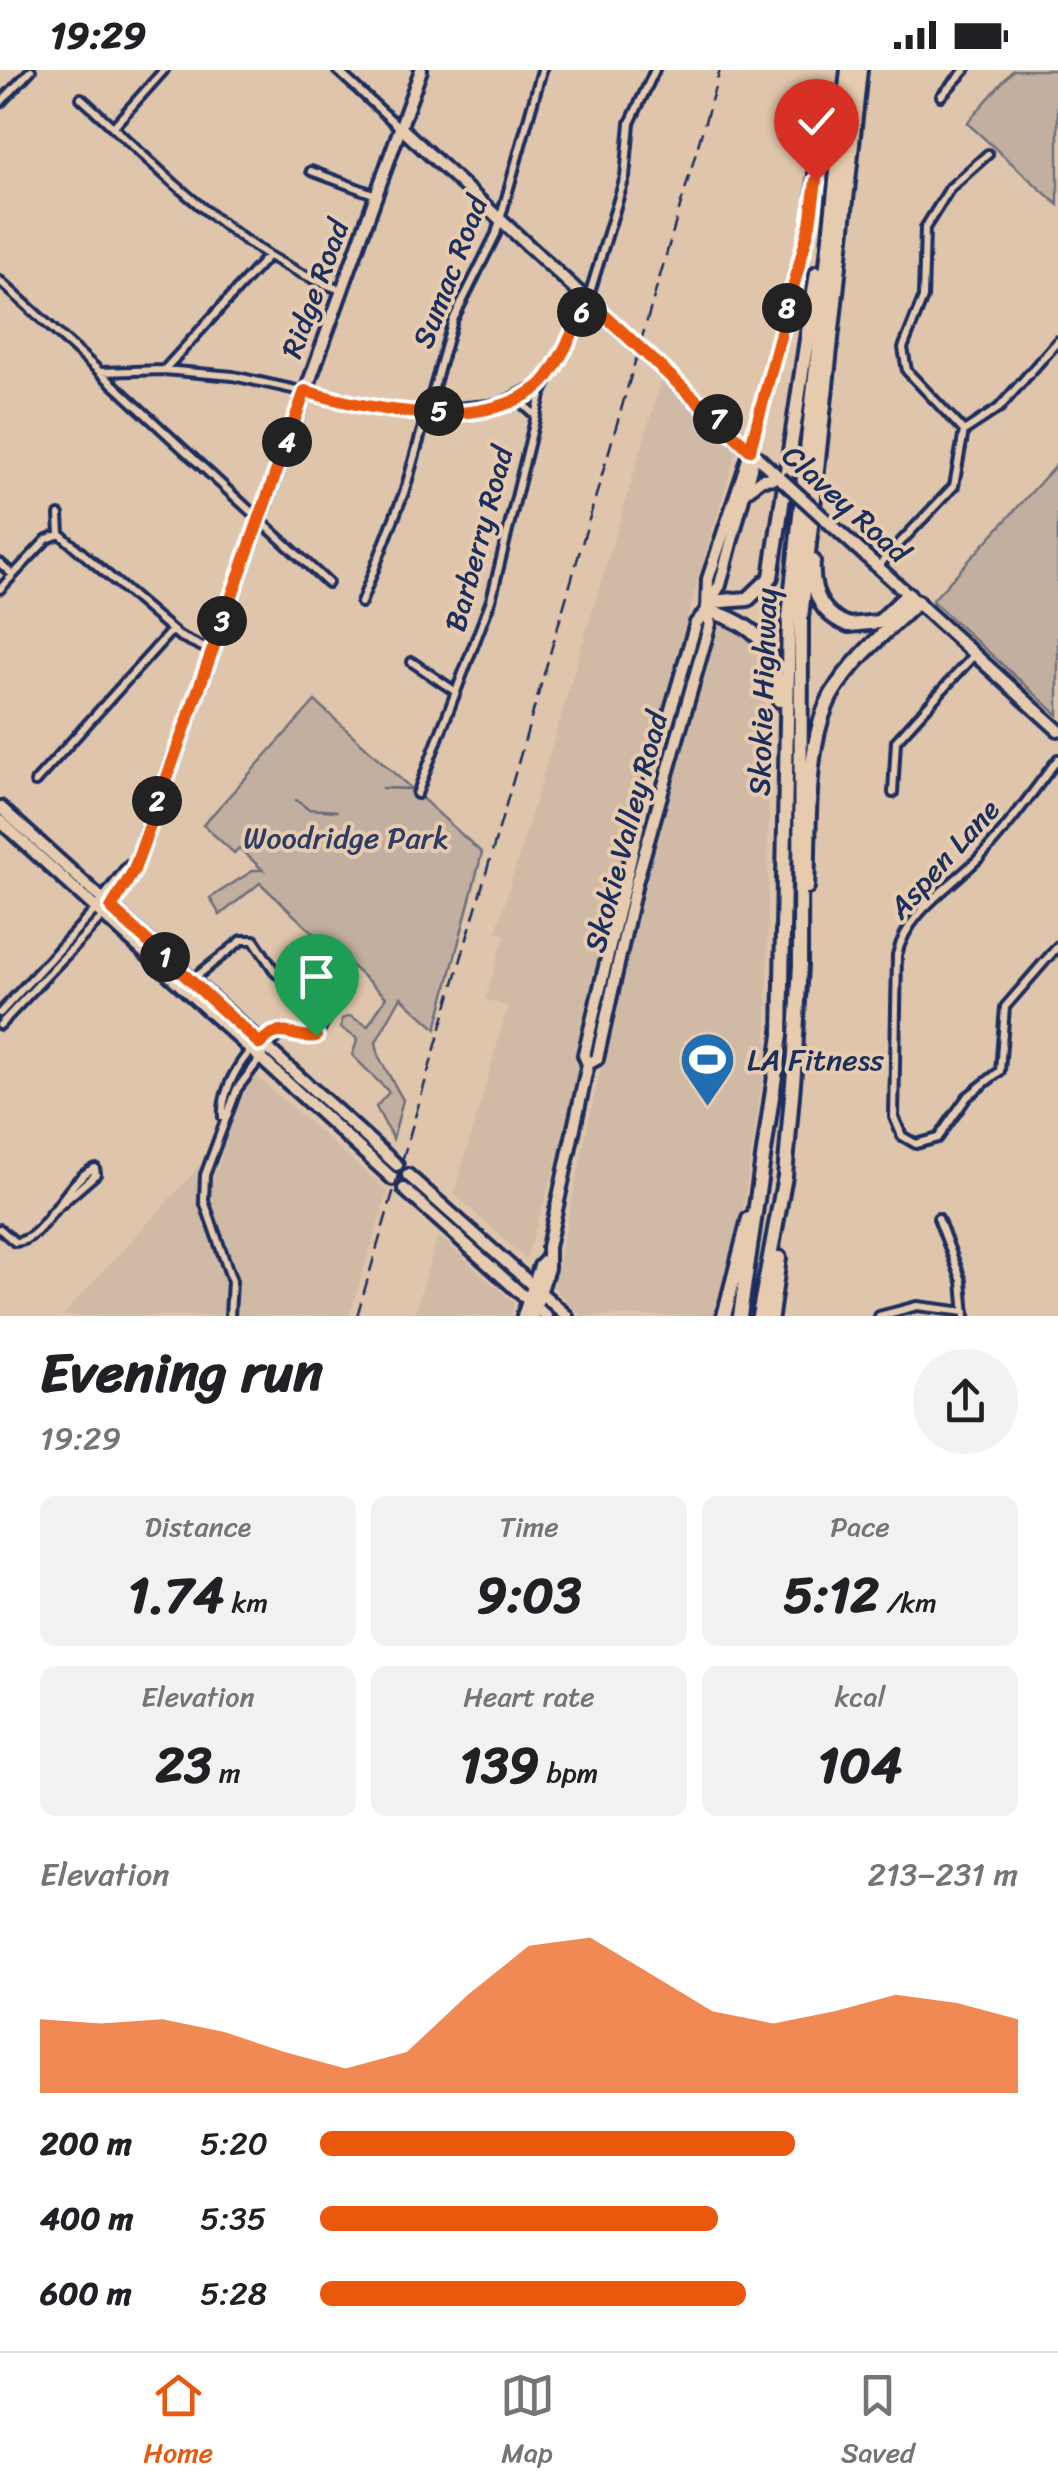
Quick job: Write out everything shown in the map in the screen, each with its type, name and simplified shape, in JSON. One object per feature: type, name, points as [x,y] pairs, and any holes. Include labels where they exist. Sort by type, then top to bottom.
[{"type":"highway","name":"Skokie Highway","points":[[740,1316],[781,1035],[789,617],[848,70]]},
{"type":"highway","name":"Skokie Highway","points":[[759,1316],[785,1176],[800,964],[801,618],[860,70]]},
{"type":"highway","points":[[708,606],[748,599],[771,577],[805,332],[835,183]]},
{"type":"highway","points":[[825,389],[812,570],[816,594],[830,615],[849,625],[872,625],[913,598]]},
{"type":"highway","points":[[800,964],[822,720],[840,682],[913,598]]},
{"type":"highway","points":[[708,606],[748,626],[770,657],[778,683],[784,800]]},
{"type":"highway","points":[[724,1316],[774,1099]]},
{"type":"highway","points":[[771,1316],[785,1176]]},
{"type":"main road","name":"Ridge Road","points":[[104,908],[134,864],[421,70]]},
{"type":"main road","name":"Clavey Road","points":[[400,128],[1058,730]]},
{"type":"main road","name":"Skokie Valley Road","points":[[708,606],[720,586],[744,494],[750,450]]},
{"type":"main road","name":"Skokie Valley Road","points":[[523,1316],[536,1310],[537,1289],[547,1259],[588,1064],[584,1055],[630,881],[710,624],[708,579],[750,450]]},
{"type":"main road","points":[[744,494],[762,479],[780,478]]},
{"type":"main road","points":[[878,568],[895,598],[888,617]]},
{"type":"main road","points":[[0,807],[394,1179]]},
{"type":"main road","points":[[0,822],[192,981],[259,1051],[396,1165]]},
{"type":"main road","points":[[408,1175],[567,1316]]},
{"type":"main road","points":[[404,1189],[536,1310]]},
{"type":"street","points":[[0,103],[31,70]]},
{"type":"street","points":[[114,126],[164,70]]},
{"type":"street","name":"Clavey Road","points":[[336,70],[400,128]]},
{"type":"street","name":"Sumac Road","points":[[361,604],[405,490],[453,320],[500,218],[542,70]]},
{"type":"street","name":"Barberry Road","points":[[416,794],[507,544],[547,378],[588,300],[625,176],[630,123],[655,70]]},
{"type":"street","points":[[942,96],[964,70]]},
{"type":"street","points":[[81,98],[228,230],[267,258],[342,290]]},
{"type":"street","points":[[964,431],[916,384],[902,356],[923,298],[925,228],[950,188],[988,154]]},
{"type":"street","name":"Skokie Valley Road","points":[[750,450],[810,224],[814,160]]},
{"type":"street","points":[[312,171],[376,195]]},
{"type":"street","points":[[164,370],[267,258]]},
{"type":"street","points":[[0,281],[328,583]]},
{"type":"street","points":[[878,568],[954,486],[964,431],[1004,403],[1058,341]]},
{"type":"street","points":[[100,372],[164,370],[233,376],[371,409],[425,412],[517,399],[547,378]]},
{"type":"street","points":[[517,399],[535,415]]},
{"type":"street","points":[[59,515],[60,534],[172,630],[211,651]]},
{"type":"street","points":[[0,589],[51,536],[60,534]]},
{"type":"street","points":[[0,563],[13,575]]},
{"type":"street","points":[[35,782],[172,630]]},
{"type":"street","points":[[893,793],[896,741],[975,654]]},
{"type":"street","points":[[412,662],[456,692]]},
{"type":"street","name":"Aspen Lane","points":[[1058,759],[980,857],[912,922],[899,945],[896,1124],[902,1136],[916,1144],[930,1143],[941,1135],[968,1096],[1000,1071],[1006,1008],[1058,946]]},
{"type":"street","points":[[0,1012],[104,908]]},
{"type":"street","points":[[0,1025],[104,908]]},
{"type":"street","points":[[192,981],[242,940],[254,940],[276,972],[331,1011],[316,1036],[282,1030],[259,1051],[223,1118],[206,1175],[204,1201],[232,1280],[230,1316]]},
{"type":"street","points":[[0,1229],[19,1243],[34,1234],[62,1196],[95,1168],[96,1174],[76,1196],[50,1214]]},
{"type":"street","points":[[879,1316],[918,1306],[965,1314],[962,1281],[938,1218]]},
{"type":"shaded area","points":[[662,379],[737,449],[697,582],[597,973],[567,1130],[526,1259],[454,1194],[508,1007],[485,999],[505,935],[496,932]]},
{"type":"shaded area","points":[[717,623],[747,633],[760,655],[769,748],[767,1051],[742,1215],[719,1316],[582,1316],[553,1287],[622,969],[669,780]]},
{"type":"shaded area","points":[[254,1074],[388,1192],[349,1316],[62,1316],[199,1167],[218,1170],[228,1127]]},
{"type":"shaded area","points":[[438,1235],[514,1303],[511,1316],[414,1316]]},
{"type":"green space","points":[[1013,70],[1058,70],[1058,205],[967,123]]},
{"type":"green space","points":[[1058,463],[1058,715],[932,601]]},
{"type":"green space","name":"Woodridge Park","points":[[315,701],[482,853],[436,1029],[401,997],[376,1042],[379,1057],[403,1100],[393,1139],[376,1107],[389,1092],[352,1055],[358,1039],[341,1028],[342,1019],[350,1016],[368,1026],[386,997],[333,949],[319,964],[301,946],[313,933],[260,883],[220,915],[210,898],[254,870],[263,870],[239,848],[234,853],[203,825]]},
{"type":"waterway","points":[[382,788],[413,789]]},
{"type":"waterway","points":[[296,800],[308,809],[337,811]]},
{"type":"railway","points":[[357,1316],[720,70]]},
{"type":"place","name":"LA Fitness","points":[[708,1109]]},
{"type":"route","points":[[316,1036],[274,1031],[260,1044],[111,908],[134,870],[305,391],[354,406],[401,413],[466,409],[517,399],[547,378],[588,300],[750,450],[810,224],[816,181]]}]
